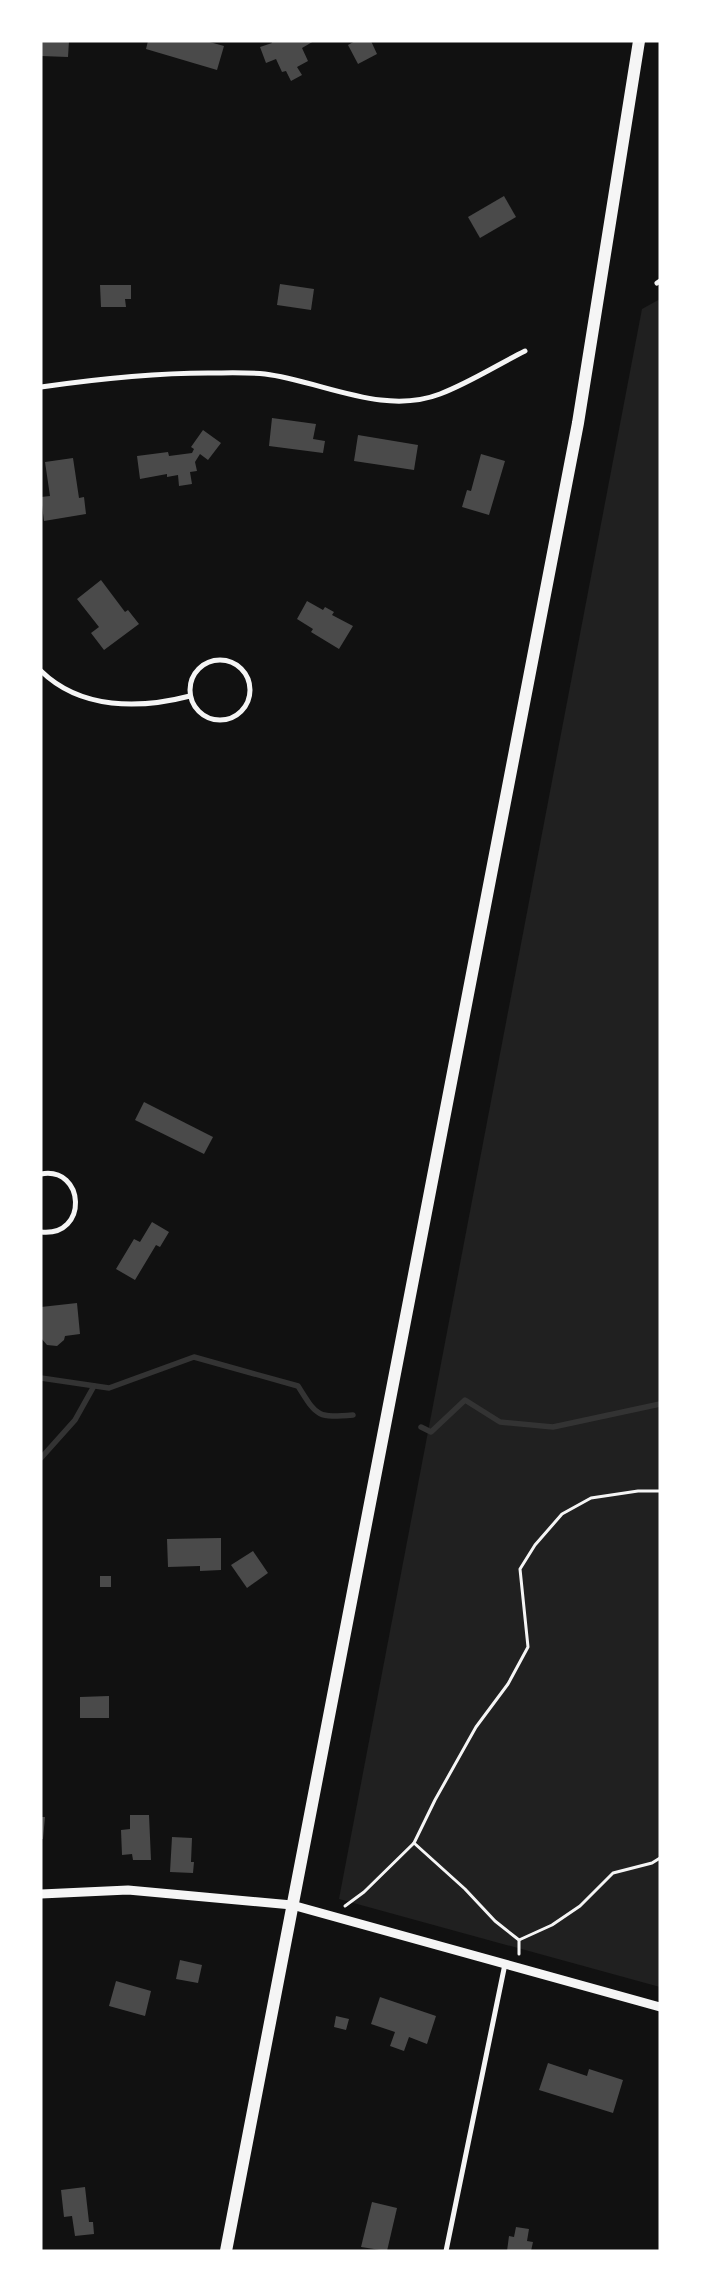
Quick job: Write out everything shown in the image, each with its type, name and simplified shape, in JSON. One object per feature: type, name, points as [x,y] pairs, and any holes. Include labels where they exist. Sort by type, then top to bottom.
[{"type":"main road","points":[[226,2251],[578,423],[639,41]]},
{"type":"street","points":[[41,387],[126,375],[265,374],[356,396],[387,400],[409,400],[439,395],[524,351]]},
{"type":"street","points":[[215,660],[234,663],[248,678],[250,688],[249,699],[237,715],[227,719],[217,720],[207,717],[200,712],[190,696],[190,686],[198,669],[206,663],[215,660]]},
{"type":"street","points":[[41,671],[60,686],[77,694],[113,704],[151,704],[190,696]]},
{"type":"street","points":[[41,1174],[54,1174],[63,1178],[75,1194],[76,1204],[70,1222],[62,1229],[53,1233],[41,1232]]},
{"type":"street","points":[[41,1894],[128,1890],[292,1905],[660,2006]]},
{"type":"street","points":[[446,2251],[506,1964]]},
{"type":"path","points":[[332,1916],[364,1892],[414,1843],[476,1727],[508,1684],[528,1647],[520,1569],[535,1545],[562,1514],[590,1498],[638,1491],[660,1491]]},
{"type":"path","points":[[414,1843],[465,1889],[495,1921],[519,1940]]},
{"type":"path","points":[[519,1940],[552,1925],[580,1906],[613,1873],[652,1863],[660,1858]]},
{"type":"path","points":[[518,1968],[519,1940]]},
{"type":"shaded area","points":[[660,299],[660,1987],[339,1899],[642,309]]},
{"type":"building","points":[[41,41],[69,41],[68,57],[41,56]]},
{"type":"building","points":[[148,41],[206,41],[224,46],[217,70],[146,49]]},
{"type":"building","points":[[271,41],[314,41],[302,48],[308,61],[297,67],[302,75],[291,81],[286,71],[282,72],[276,59],[266,63],[260,47],[272,43]]},
{"type":"building","points":[[355,41],[371,41],[377,54],[358,64],[348,45]]},
{"type":"building","points":[[504,196],[516,217],[480,238],[468,217]]},
{"type":"building","points":[[280,284],[314,289],[311,310],[277,305]]},
{"type":"building","points":[[100,285],[131,285],[131,299],[125,299],[126,307],[101,307]]},
{"type":"building","points":[[272,418],[316,424],[313,439],[325,441],[323,453],[269,446]]},
{"type":"building","points":[[203,430],[221,443],[208,460],[200,454],[195,462],[197,471],[190,472],[192,484],[179,486],[178,475],[167,477],[167,474],[140,479],[137,456],[168,452],[169,456],[192,453],[194,449],[191,447]]},
{"type":"building","points":[[358,435],[418,445],[414,470],[354,461]]},
{"type":"building","points":[[481,454],[505,461],[489,515],[462,507],[467,490],[471,491]]},
{"type":"building","points":[[73,458],[79,498],[84,497],[86,514],[44,521],[41,497],[50,496],[45,462]]},
{"type":"building","points":[[101,580],[125,612],[128,610],[139,624],[104,650],[91,633],[99,627],[77,599]]},
{"type":"building","points":[[307,601],[323,610],[325,607],[334,612],[332,615],[353,626],[339,649],[311,632],[313,629],[297,619]]},
{"type":"building","points":[[144,1102],[213,1137],[204,1154],[135,1120]]},
{"type":"building","points":[[152,1222],[169,1232],[160,1247],[156,1245],[135,1280],[116,1269],[134,1239],[140,1242]]},
{"type":"building","points":[[77,1303],[80,1334],[65,1336],[64,1340],[57,1346],[47,1345],[41,1338],[41,1307]]},
{"type":"building","points":[[221,1538],[221,1570],[200,1571],[200,1566],[168,1567],[167,1539]]},
{"type":"building","points":[[253,1551],[268,1573],[247,1588],[231,1565]]},
{"type":"building","points":[[100,1576],[111,1576],[111,1587],[100,1587]]},
{"type":"building","points":[[109,1696],[109,1718],[80,1718],[80,1697]]},
{"type":"building","points":[[130,1815],[149,1815],[151,1860],[133,1860],[132,1854],[122,1855],[121,1830],[130,1829]]},
{"type":"building","points":[[41,1817],[45,1817],[43,1839],[41,1839]]},
{"type":"building","points":[[172,1837],[192,1838],[191,1862],[194,1862],[193,1873],[170,1872]]},
{"type":"building","points":[[180,1960],[202,1965],[198,1983],[176,1979]]},
{"type":"building","points":[[116,1981],[151,1991],[145,2016],[109,2006]]},
{"type":"building","points":[[380,1997],[436,2016],[427,2044],[409,2037],[404,2051],[390,2046],[395,2032],[371,2024]]},
{"type":"building","points":[[336,2016],[349,2019],[346,2030],[334,2027]]},
{"type":"building","points":[[548,2063],[587,2076],[589,2069],[623,2080],[613,2113],[539,2090]]},
{"type":"building","points":[[85,2187],[89,2222],[93,2222],[94,2234],[75,2236],[72,2216],[64,2217],[61,2190]]},
{"type":"building","points":[[372,2202],[397,2208],[387,2251],[361,2247]]},
{"type":"building","points":[[516,2227],[529,2229],[527,2241],[533,2242],[531,2251],[507,2251],[509,2236],[514,2237]]},
{"type":"waterway","points":[[41,1378],[109,1388],[194,1357],[298,1386],[309,1404],[324,1415],[353,1415]]},
{"type":"waterway","points":[[41,1458],[75,1420],[94,1386]]},
{"type":"waterway","points":[[421,1427],[431,1432],[465,1400],[500,1422],[553,1427],[660,1404]]}]
